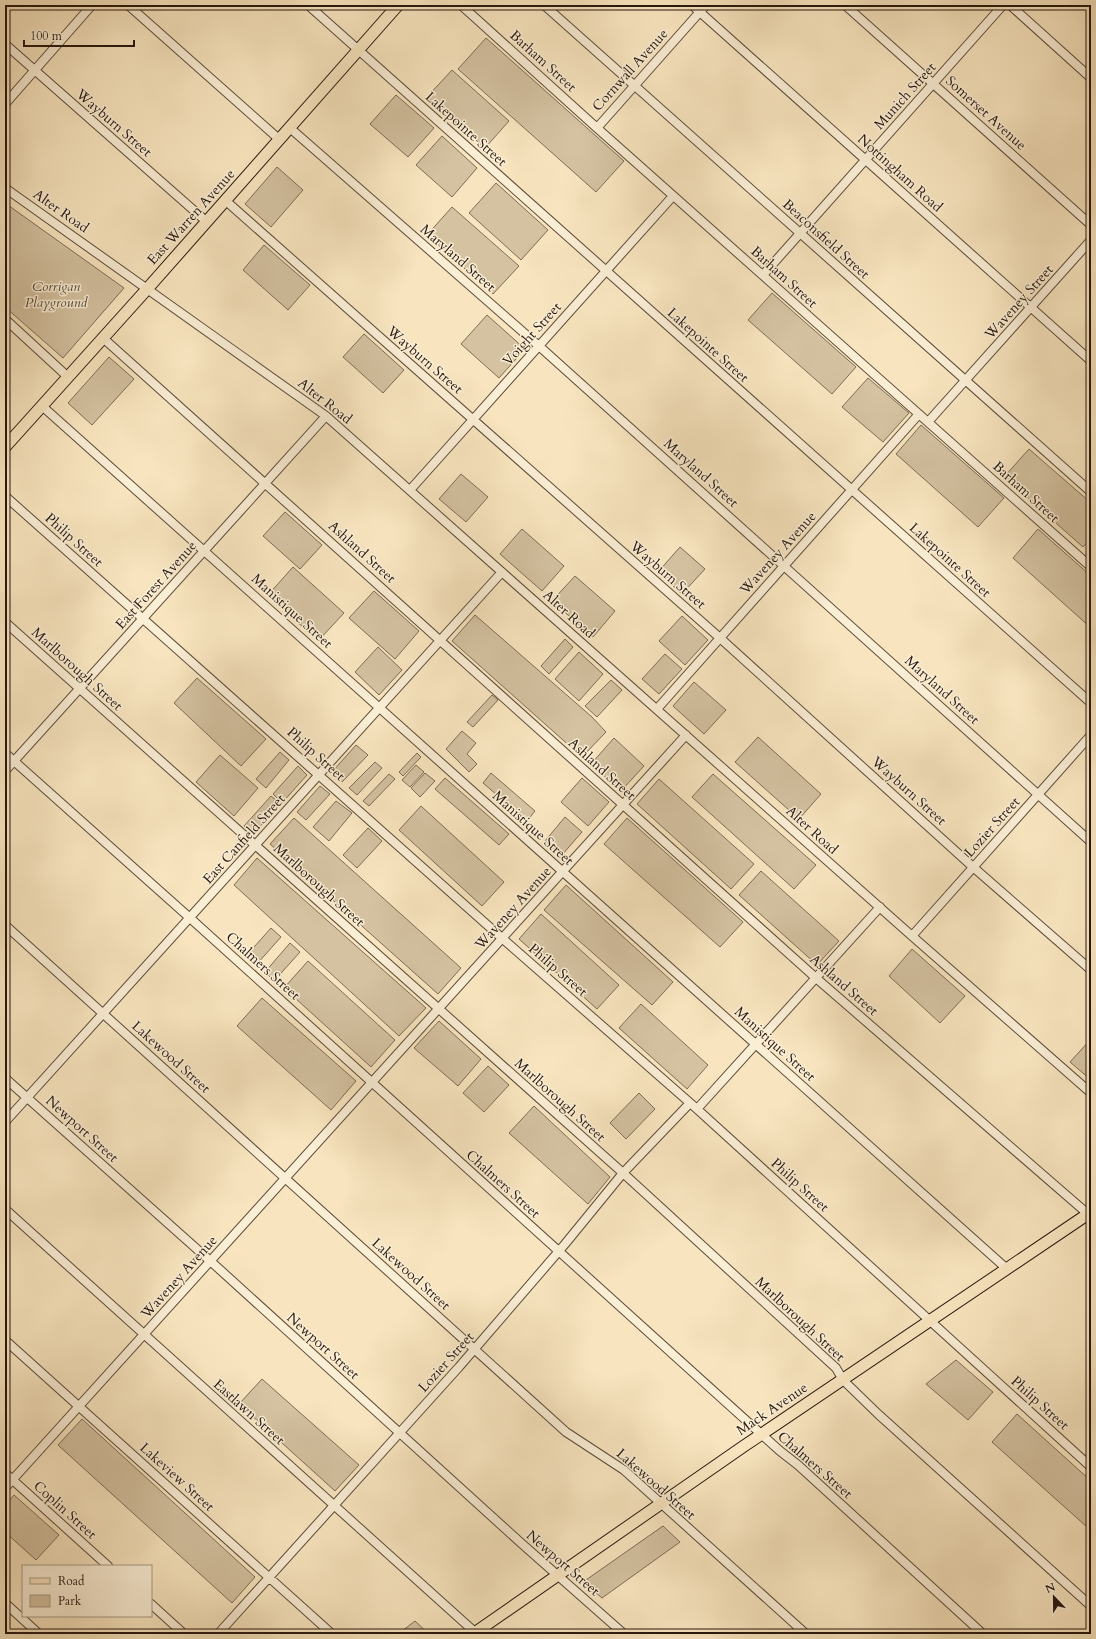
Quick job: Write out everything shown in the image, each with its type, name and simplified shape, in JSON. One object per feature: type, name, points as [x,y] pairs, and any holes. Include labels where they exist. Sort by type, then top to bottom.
[{"type":"main road","name":"East Warren Avenue","points":[[5,447],[226,201],[398,5]]},
{"type":"main road","name":"Mack Avenue","points":[[475,1633],[761,1434],[1090,1213]]},
{"type":"street","points":[[5,104],[92,5]]},
{"type":"street","points":[[128,5],[280,140]]},
{"type":"street","name":"Lakepointe Street","points":[[308,5],[1091,703]]},
{"type":"street","name":"Barham Street","points":[[461,5],[673,196],[1091,567]]},
{"type":"street","name":"Beaconsfield Street","points":[[544,5],[1091,492]]},
{"type":"street","name":"Nottingham Road","points":[[692,5],[1091,361]]},
{"type":"street","name":"Cornwall Avenue","points":[[597,128],[706,5]]},
{"type":"street","name":"Somerset Avenue","points":[[845,5],[1091,225]]},
{"type":"street","name":"Munich Street","points":[[763,275],[1003,5]]},
{"type":"street","points":[[1010,5],[1091,78]]},
{"type":"street","name":"Wayburn Street","points":[[5,44],[207,222]]},
{"type":"street","name":"Maryland Street","points":[[290,128],[539,346],[1091,842]]},
{"type":"street","name":"Alter Road","points":[[5,188],[148,288],[326,416],[1091,1093]]},
{"type":"street","name":"Voight Street","points":[[410,490],[673,196]]},
{"type":"street","name":"Wayburn Street","points":[[226,201],[720,638],[973,867],[1091,970]]},
{"type":"street","name":"Waveney Street","points":[[966,381],[1091,240]]},
{"type":"street","points":[[5,319],[68,377]]},
{"type":"street","name":"Ashland Street","points":[[103,338],[816,978],[1039,1171],[1090,1213]]},
{"type":"street","points":[[928,422],[966,381]]},
{"type":"street","name":"Manistique Street","points":[[42,406],[203,552],[208,554],[380,707],[1007,1269]]},
{"type":"street","name":"Waveney Avenue","points":[[657,710],[919,414]]},
{"type":"street","name":"East Forest Avenue","points":[[5,771],[326,416]]},
{"type":"street","name":"Philip Street","points":[[5,496],[503,939],[697,1109],[1091,1467]]},
{"type":"street","name":"East Canfield Street","points":[[5,1122],[502,572]]},
{"type":"street","name":"Marlborough Street","points":[[5,622],[623,1173],[836,1368],[843,1380],[878,1414],[1091,1606]]},
{"type":"street","name":"Waveney Avenue","points":[[438,1009],[564,872],[686,735]]},
{"type":"street","name":"Lozier Street","points":[[912,936],[1091,735]]},
{"type":"street","name":"Chalmers Street","points":[[5,753],[372,1082],[558,1252],[761,1434],[798,1465],[983,1634]]},
{"type":"street","points":[[697,1109],[880,907]]},
{"type":"street","name":"Lakewood Street","points":[[5,925],[566,1432],[617,1464],[806,1634]]},
{"type":"street","points":[[372,1082],[438,1009]]},
{"type":"street","name":"Newport Street","points":[[5,1078],[211,1262],[399,1434],[624,1634]]},
{"type":"street","name":"Waveney Avenue","points":[[5,1488],[211,1262],[372,1082]]},
{"type":"street","name":"Lozier Street","points":[[218,1634],[474,1350],[623,1173],[690,1103]]},
{"type":"street","name":"Eastlawn Street","points":[[5,1209],[475,1633]]},
{"type":"street","name":"Lakeview Street","points":[[5,1340],[332,1634]]},
{"type":"street","name":"Coplin Street","points":[[5,1473],[107,1565]]},
{"type":"street","points":[[5,1603],[39,1634]]},
{"type":"street","points":[[152,1605],[184,1634]]},
{"type":"green space","points":[[486,38],[624,161],[596,192],[458,69]]},
{"type":"green space","points":[[452,70],[509,121],[485,148],[427,97]]},
{"type":"green space","points":[[396,95],[434,128],[408,157],[370,124]]},
{"type":"green space","points":[[442,136],[477,168],[452,197],[416,165]]},
{"type":"green space","points":[[277,167],[303,190],[271,227],[245,204]]},
{"type":"green space","points":[[496,183],[548,230],[521,260],[469,213]]},
{"type":"green space","name":"Corrigan Playground","points":[[5,203],[124,288],[63,358],[5,307]]},
{"type":"green space","points":[[452,207],[519,266],[493,294],[427,235]]},
{"type":"green space","points":[[264,245],[310,285],[288,310],[243,270]]},
{"type":"green space","points":[[772,293],[856,367],[832,394],[748,320]]},
{"type":"green space","points":[[487,315],[525,349],[499,378],[461,344]]},
{"type":"green space","points":[[364,334],[404,370],[383,393],[343,357]]},
{"type":"green space","points":[[109,357],[134,379],[92,425],[68,403]]},
{"type":"green space","points":[[868,378],[909,413],[883,442],[842,407]]},
{"type":"green space","points":[[921,425],[1004,498],[978,527],[896,454]]},
{"type":"green space","points":[[1029,449],[1091,503],[1091,538],[1083,547],[1004,477]]},
{"type":"green space","points":[[461,474],[488,497],[466,522],[439,499]]},
{"type":"green space","points":[[285,512],[322,545],[300,569],[263,536]]},
{"type":"green space","points":[[522,529],[564,566],[542,591],[500,554]]},
{"type":"green space","points":[[1038,529],[1091,576],[1091,628],[1013,558]]},
{"type":"green space","points":[[680,547],[705,569],[682,594],[658,572]]},
{"type":"green space","points":[[293,567],[344,613],[318,641],[268,595]]},
{"type":"green space","points":[[575,576],[615,611],[593,637],[552,601]]},
{"type":"green space","points":[[374,591],[419,631],[395,659],[349,618]]},
{"type":"green space","points":[[475,615],[592,717],[606,732],[582,757],[452,641]]},
{"type":"green space","points":[[682,616],[708,640],[685,665],[659,641]]},
{"type":"green space","points":[[565,639],[573,647],[549,674],[541,666]]},
{"type":"green space","points":[[378,647],[402,670],[379,695],[355,672]]},
{"type":"green space","points":[[579,652],[603,674],[579,701],[555,679]]},
{"type":"green space","points":[[665,654],[682,669],[659,694],[642,679]]},
{"type":"green space","points":[[197,678],[266,739],[241,766],[174,703]]},
{"type":"green space","points":[[611,680],[622,690],[597,717],[585,706]]},
{"type":"green space","points":[[694,682],[726,710],[704,734],[673,706]]},
{"type":"green space","points":[[492,695],[498,700],[473,727],[467,722]]},
{"type":"green space","points":[[462,731],[476,743],[467,754],[477,764],[469,772],[446,749]]},
{"type":"green space","points":[[758,737],[821,794],[799,819],[735,762]]},
{"type":"green space","points":[[614,738],[644,766],[621,791],[591,764]]},
{"type":"green space","points":[[356,745],[368,755],[342,782],[332,772]]},
{"type":"green space","points":[[280,752],[289,760],[266,788],[256,779]]},
{"type":"green space","points":[[417,753],[421,757],[403,776],[399,772]]},
{"type":"green space","points":[[220,755],[258,788],[234,816],[196,782]]},
{"type":"green space","points":[[375,762],[382,768],[357,795],[349,788]]},
{"type":"green space","points":[[416,765],[424,772],[410,787],[402,780]]},
{"type":"green space","points":[[298,766],[307,775],[282,803],[273,794]]},
{"type":"green space","points":[[425,773],[435,781],[420,797],[411,788]]},
{"type":"green space","points":[[491,773],[535,811],[527,821],[483,783]]},
{"type":"green space","points":[[389,774],[395,779],[369,806],[363,801]]},
{"type":"green space","points":[[713,774],[816,865],[794,889],[692,797]]},
{"type":"green space","points":[[445,778],[509,834],[499,845],[435,789]]},
{"type":"green space","points":[[582,778],[609,802],[588,826],[561,802]]},
{"type":"green space","points":[[659,779],[754,864],[731,889],[637,804]]},
{"type":"green space","points":[[320,786],[330,794],[306,820],[297,812]]},
{"type":"green space","points":[[271,796],[281,804],[253,834],[244,826]]},
{"type":"green space","points":[[336,801],[352,813],[329,841],[313,827]]},
{"type":"green space","points":[[421,806],[504,882],[482,906],[399,830]]},
{"type":"green space","points":[[565,817],[582,832],[562,855],[545,841]]},
{"type":"green space","points":[[294,818],[461,968],[438,994],[270,844]]},
{"type":"green space","points":[[627,818],[743,922],[720,947],[604,844]]},
{"type":"green space","points":[[368,828],[382,841],[357,868],[343,855]]},
{"type":"green space","points":[[257,858],[426,1008],[399,1036],[234,885]]},
{"type":"green space","points":[[761,871],[839,941],[817,965],[739,895]]},
{"type":"green space","points":[[566,885],[673,982],[652,1005],[544,910]]},
{"type":"green space","points":[[541,914],[619,985],[597,1009],[519,939]]},
{"type":"green space","points":[[271,928],[281,937],[256,965],[246,956]]},
{"type":"green space","points":[[290,943],[300,952],[274,981],[265,972]]},
{"type":"green space","points":[[912,949],[965,996],[940,1023],[889,976]]},
{"type":"green space","points":[[308,961],[395,1040],[371,1067],[284,988]]},
{"type":"green space","points":[[262,998],[356,1081],[331,1110],[237,1026]]},
{"type":"green space","points":[[641,1004],[708,1065],[687,1089],[619,1028]]},
{"type":"green space","points":[[439,1021],[481,1059],[458,1086],[414,1048]]},
{"type":"green space","points":[[1091,1039],[1091,1080],[1070,1062]]},
{"type":"green space","points":[[488,1066],[509,1085],[484,1112],[463,1093]]},
{"type":"green space","points":[[639,1093],[655,1109],[626,1139],[610,1123]]},
{"type":"green space","points":[[534,1106],[610,1177],[588,1204],[509,1133]]},
{"type":"green space","points":[[956,1360],[993,1392],[968,1420],[926,1384]]},
{"type":"green space","points":[[262,1379],[359,1465],[335,1491],[239,1404]]},
{"type":"green space","points":[[1017,1414],[1091,1481],[1091,1522],[1087,1527],[992,1442]]},
{"type":"green space","points":[[82,1419],[255,1577],[232,1603],[58,1445]]},
{"type":"green space","points":[[14,1495],[59,1535],[36,1560],[5,1532],[5,1505]]},
{"type":"green space","points":[[663,1526],[680,1542],[602,1598],[583,1582]]},
{"type":"green space","points":[[415,1621],[429,1634],[398,1634]]}]
